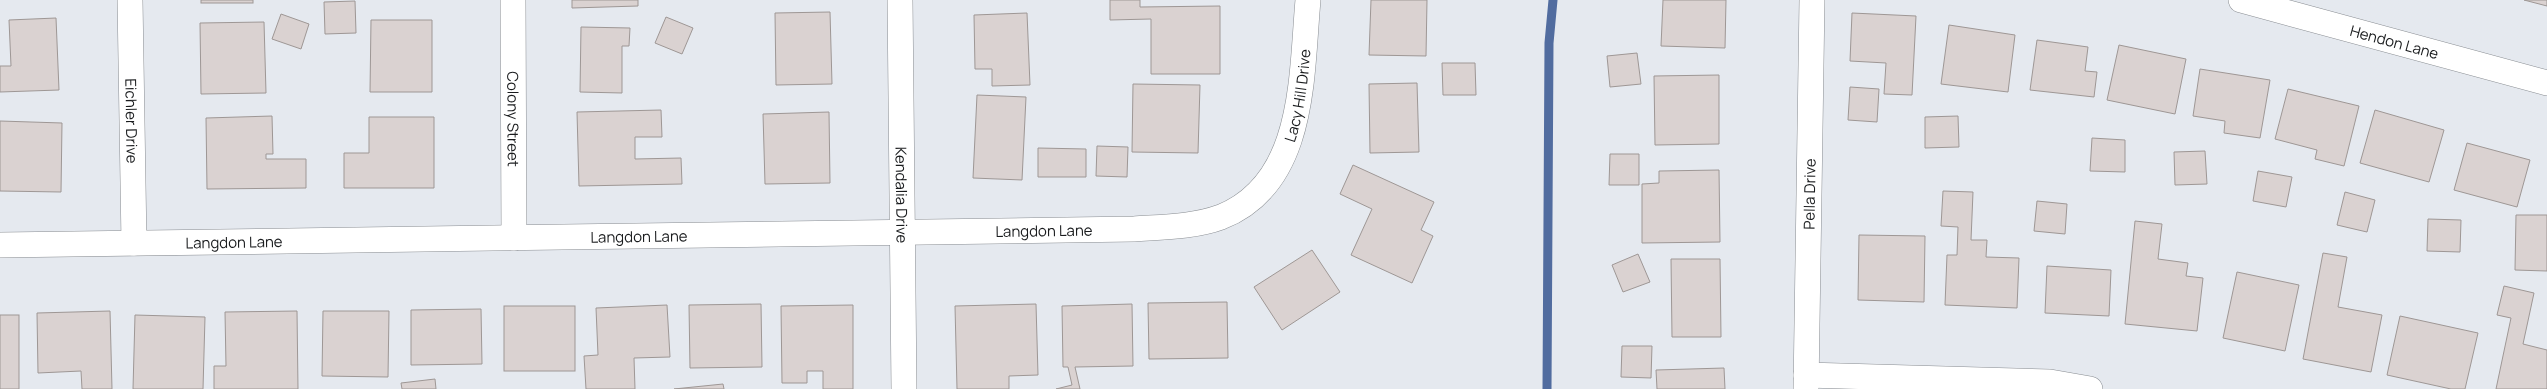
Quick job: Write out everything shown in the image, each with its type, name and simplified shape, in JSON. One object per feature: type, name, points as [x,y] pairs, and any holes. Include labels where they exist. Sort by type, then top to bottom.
[{"type":"street","name":"Eichler Drive","points":[[130,0],[134,244]]},
{"type":"street","name":"Colony Street","points":[[513,0],[514,238]]},
{"type":"street","name":"Kendalia Drive","points":[[900,0],[904,389]]},
{"type":"street","name":"Lacy Hill Drive","points":[[1267,185],[1284,158],[1298,106],[1308,0]]},
{"type":"street","name":"Pella Drive","points":[[1806,382],[1812,0]]},
{"type":"street","name":"Hendon Lane","points":[[2241,0],[2547,83]]},
{"type":"street","name":"Langdon Lane","points":[[0,246],[1182,226],[1220,217],[1246,203],[1267,185]]},
{"type":"street","points":[[1806,382],[2050,382],[2090,389]]},
{"type":"building","points":[[201,0],[253,0],[253,3],[201,3]]},
{"type":"building","points":[[572,0],[638,0],[638,6],[572,8]]},
{"type":"building","points":[[1110,0],[1140,0],[1140,7],[1220,6],[1220,74],[1151,74],[1151,19],[1110,20]]},
{"type":"building","points":[[1371,0],[1427,0],[1426,56],[1369,55]]},
{"type":"building","points":[[1663,0],[1726,0],[1725,48],[1661,46]]},
{"type":"building","points":[[2524,0],[2547,0],[2547,6]]},
{"type":"building","points":[[355,1],[356,33],[325,34],[324,2]]},
{"type":"building","points":[[830,12],[832,84],[776,85],[775,13]]},
{"type":"building","points":[[1027,13],[1030,85],[992,86],[992,69],[975,69],[974,15]]},
{"type":"building","points":[[1852,13],[1916,16],[1912,95],[1884,94],[1886,63],[1850,61]]},
{"type":"building","points":[[281,14],[309,24],[301,49],[272,39]]},
{"type":"building","points":[[666,17],[693,28],[682,54],[655,43]]},
{"type":"building","points":[[56,18],[59,90],[0,92],[0,66],[11,66],[9,20]]},
{"type":"building","points":[[371,20],[432,20],[432,92],[370,92]]},
{"type":"building","points":[[264,22],[266,93],[201,94],[200,23]]},
{"type":"building","points":[[1949,25],[2015,35],[2008,92],[1941,84]]},
{"type":"building","points":[[581,27],[630,28],[629,46],[622,46],[622,93],[580,92]]},
{"type":"building","points":[[2037,40],[2088,47],[2085,71],[2097,72],[2094,97],[2030,90]]},
{"type":"building","points":[[2119,45],[2186,59],[2175,114],[2107,100]]},
{"type":"building","points":[[1637,53],[1641,84],[1610,87],[1607,56]]},
{"type":"building","points":[[1442,63],[1475,63],[1476,95],[1443,95]]},
{"type":"building","points":[[2200,69],[2270,80],[2260,138],[2224,133],[2225,121],[2193,116]]},
{"type":"building","points":[[1719,75],[1719,144],[1655,145],[1654,76]]},
{"type":"building","points":[[1417,83],[1419,152],[1370,153],[1369,84]]},
{"type":"building","points":[[1133,84],[1200,85],[1198,153],[1132,152]]},
{"type":"building","points":[[1850,87],[1879,89],[1877,122],[1848,120]]},
{"type":"building","points":[[2288,89],[2359,106],[2344,166],[2315,159],[2317,150],[2275,139]]},
{"type":"building","points":[[977,95],[1026,97],[1022,180],[973,178]]},
{"type":"building","points":[[661,110],[662,137],[635,137],[635,159],[681,158],[682,184],[579,186],[577,112]]},
{"type":"building","points":[[2375,110],[2444,130],[2429,182],[2360,163]]},
{"type":"building","points":[[829,112],[830,183],[765,184],[763,114]]},
{"type":"building","points":[[272,116],[273,154],[266,154],[266,159],[306,159],[306,188],[207,189],[206,118]]},
{"type":"building","points":[[1958,116],[1959,147],[1925,148],[1925,117]]},
{"type":"building","points":[[369,117],[434,117],[434,188],[344,188],[344,153],[369,153]]},
{"type":"building","points":[[0,121],[62,123],[61,192],[0,191]]},
{"type":"building","points":[[2092,138],[2125,140],[2125,172],[2090,171]]},
{"type":"building","points":[[2467,143],[2530,160],[2517,207],[2454,190]]},
{"type":"building","points":[[1097,146],[1128,147],[1127,177],[1096,176]]},
{"type":"building","points":[[1038,148],[1086,149],[1086,177],[1038,177]]},
{"type":"building","points":[[2205,151],[2207,184],[2175,185],[2174,152]]},
{"type":"building","points":[[1610,154],[1639,154],[1639,185],[1609,185]]},
{"type":"building","points":[[1353,165],[1434,202],[1421,230],[1433,236],[1412,283],[1351,255],[1372,209],[1340,194]]},
{"type":"building","points":[[1719,170],[1720,242],[1642,243],[1642,184],[1659,183],[1659,171]]},
{"type":"building","points":[[2258,171],[2292,177],[2286,207],[2253,201]]},
{"type":"building","points":[[1943,191],[1973,192],[1971,240],[1987,240],[1986,257],[2019,258],[2017,308],[1945,305],[1947,255],[1957,255],[1958,227],[1941,226]]},
{"type":"building","points":[[2345,192],[2375,200],[2367,232],[2337,225]]},
{"type":"building","points":[[2037,201],[2067,204],[2065,234],[2034,231]]},
{"type":"building","points":[[2516,215],[2547,215],[2547,271],[2515,270]]},
{"type":"building","points":[[2428,219],[2461,220],[2460,252],[2427,251]]},
{"type":"building","points":[[2135,221],[2162,224],[2158,259],[2188,263],[2186,276],[2203,278],[2197,331],[2125,324]]},
{"type":"building","points":[[1859,235],[1925,236],[1924,302],[1858,300]]},
{"type":"building","points":[[1312,250],[1340,292],[1282,330],[1254,287]]},
{"type":"building","points":[[2323,253],[2347,257],[2338,307],[2382,315],[2371,372],[2303,359]]},
{"type":"building","points":[[1638,254],[1650,282],[1623,292],[1612,265]]},
{"type":"building","points":[[1671,259],[1720,259],[1721,337],[1672,337]]},
{"type":"building","points":[[2047,266],[2111,270],[2109,316],[2045,313]]},
{"type":"building","points":[[2237,272],[2299,285],[2285,351],[2223,338]]},
{"type":"building","points":[[2504,286],[2534,293],[2523,344],[2547,350],[2547,389],[2496,389],[2511,318],[2497,315]]},
{"type":"building","points":[[1227,302],[1228,358],[1149,359],[1148,303]]},
{"type":"building","points":[[761,304],[762,367],[690,368],[689,305]]},
{"type":"building","points":[[1036,304],[1038,375],[1009,376],[1009,389],[957,389],[955,306]]},
{"type":"building","points":[[1132,304],[1133,366],[1075,367],[1080,389],[1056,389],[1072,385],[1068,367],[1063,367],[1062,306]]},
{"type":"building","points":[[667,305],[670,357],[634,358],[635,389],[586,389],[584,356],[598,355],[596,308]]},
{"type":"building","points":[[853,305],[853,389],[823,389],[823,371],[807,371],[807,383],[782,383],[781,306]]},
{"type":"building","points":[[504,306],[575,306],[575,371],[504,371]]},
{"type":"building","points":[[481,309],[482,364],[411,365],[411,310]]},
{"type":"building","points":[[110,311],[112,389],[82,389],[81,371],[38,373],[37,313]]},
{"type":"building","points":[[297,311],[298,389],[214,389],[214,366],[226,366],[225,312]]},
{"type":"building","points":[[323,311],[389,311],[388,377],[322,376]]},
{"type":"building","points":[[0,315],[19,315],[19,389],[0,389]]},
{"type":"building","points":[[135,315],[205,317],[203,389],[133,389]]},
{"type":"building","points":[[2400,316],[2478,333],[2465,389],[2451,389],[2387,375]]},
{"type":"building","points":[[1622,346],[1652,346],[1651,378],[1621,377]]},
{"type":"building","points":[[1724,368],[1725,389],[1657,389],[1656,370]]},
{"type":"building","points":[[435,379],[436,389],[402,389],[401,383]]},
{"type":"building","points":[[723,384],[724,389],[674,389]]},
{"type":"waterway","points":[[1547,389],[1549,43],[1553,0]]}]
